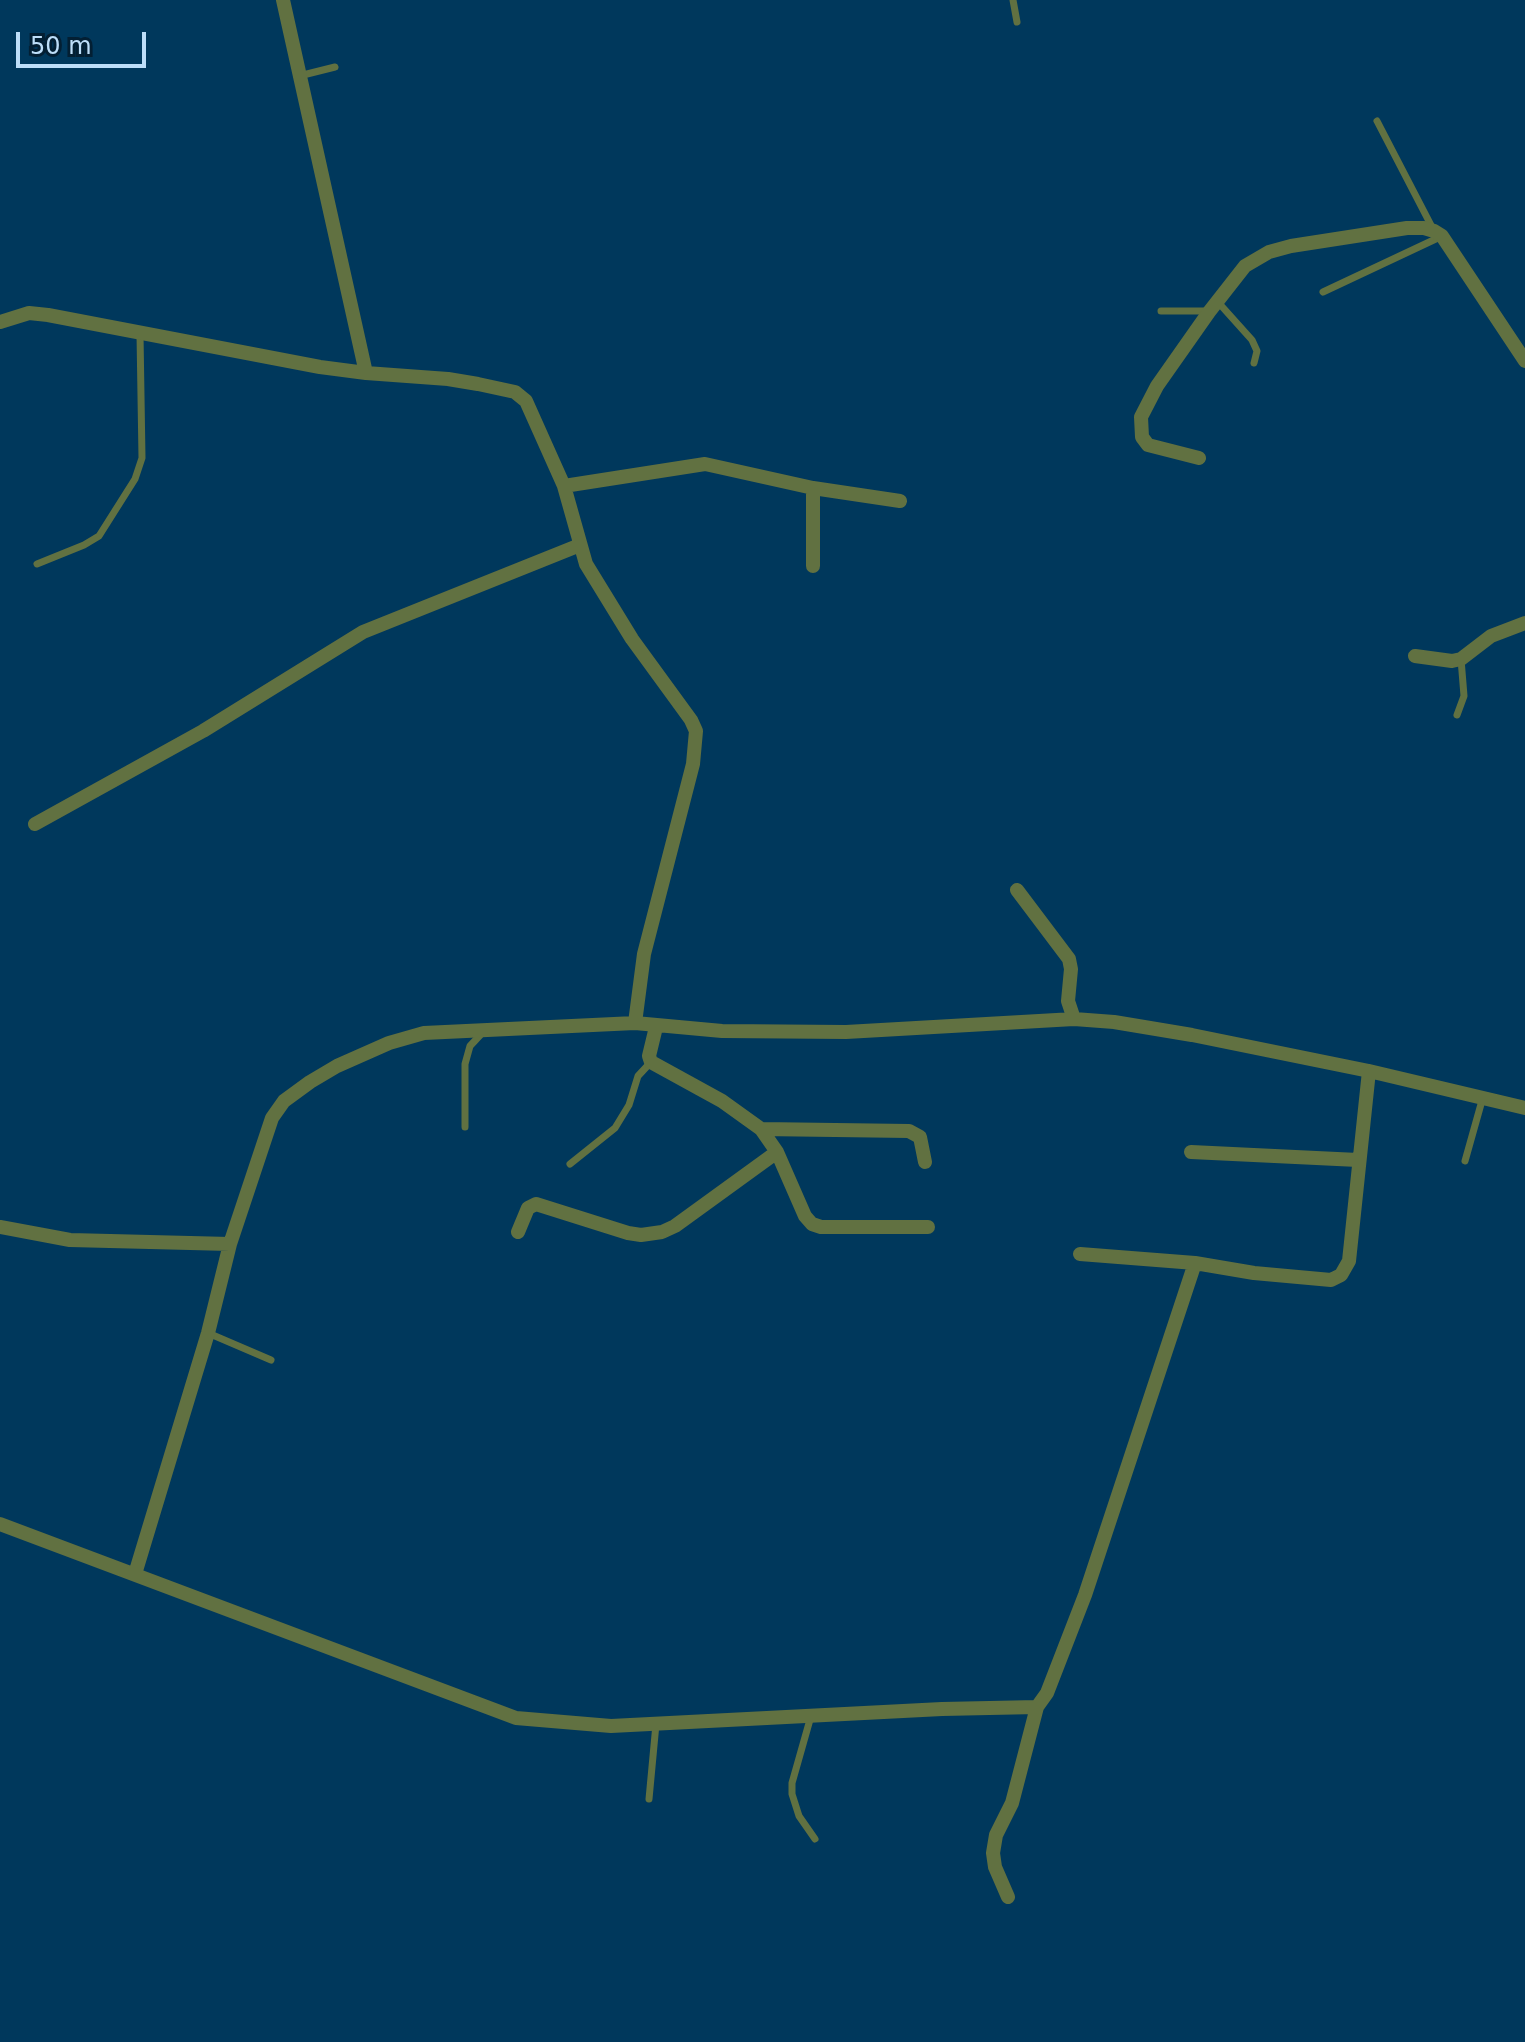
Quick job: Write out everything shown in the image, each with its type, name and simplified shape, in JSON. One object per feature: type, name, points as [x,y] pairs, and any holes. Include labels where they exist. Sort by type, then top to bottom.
[{"type":"street","points":[[283,0],[366,373]]},
{"type":"street","points":[[1199,458],[1148,445],[1139,427],[1141,417],[1157,386],[1213,306],[1245,266],[1269,252],[1407,228],[1438,234],[1525,361]]},
{"type":"street","points":[[0,322],[29,313],[48,315],[267,358],[366,373],[448,379],[515,392],[526,401],[564,486],[580,545],[596,582],[696,731],[693,764],[644,954],[635,1023]]},
{"type":"street","points":[[564,486],[705,464],[813,488],[900,501]]},
{"type":"street","points":[[813,488],[813,566]]},
{"type":"street","points":[[35,824],[226,717],[363,632],[580,545]]},
{"type":"street","points":[[1415,656],[1452,661],[1461,659],[1491,636],[1525,623]]},
{"type":"street","points":[[1017,890],[1069,959],[1068,1001],[1074,1019]]},
{"type":"street","points":[[135,1574],[208,1333],[230,1244],[272,1118],[284,1101],[337,1066],[389,1043],[424,1033],[562,1029],[635,1023],[722,1031],[846,1032],[1074,1019],[1114,1022],[1192,1035],[1369,1071],[1525,1108]]},
{"type":"street","points":[[656,1027],[649,1056],[651,1062],[722,1101],[761,1129],[777,1152],[805,1216],[812,1224],[821,1227],[928,1227]]},
{"type":"street","points":[[1080,1254],[1195,1263],[1254,1273],[1331,1280],[1341,1275],[1349,1261],[1369,1071]]},
{"type":"street","points":[[761,1129],[909,1131],[920,1137],[925,1162]]},
{"type":"street","points":[[518,1232],[528,1208],[536,1204],[628,1233],[662,1232],[675,1226],[777,1152]]},
{"type":"street","points":[[1191,1152],[1358,1160]]},
{"type":"street","points":[[0,1227],[70,1240],[230,1244]]},
{"type":"street","points":[[1008,1897],[995,1867],[995,1844],[1003,1816],[1012,1803],[1037,1707],[1047,1693],[1085,1595],[1195,1263]]},
{"type":"street","points":[[0,1524],[516,1718],[611,1726],[1037,1707]]},
{"type":"lane","points":[[1013,0],[1017,22]]},
{"type":"lane","points":[[299,76],[335,67]]},
{"type":"lane","points":[[1323,292],[1438,234],[1377,121]]},
{"type":"lane","points":[[1161,311],[1213,306],[1252,340],[1257,351],[1254,363]]},
{"type":"lane","points":[[37,564],[99,536],[135,479],[142,458],[140,334]]},
{"type":"lane","points":[[1457,715],[1464,696],[1461,659]]},
{"type":"lane","points":[[465,1127],[465,1064],[470,1046],[485,1030]]},
{"type":"lane","points":[[570,1164],[615,1128],[629,1105],[638,1076],[651,1062]]},
{"type":"lane","points":[[1465,1161],[1483,1097]]},
{"type":"lane","points":[[208,1333],[271,1360]]},
{"type":"lane","points":[[811,1716],[792,1783],[792,1794],[799,1816],[815,1839]]},
{"type":"lane","points":[[649,1799],[656,1724]]}]
